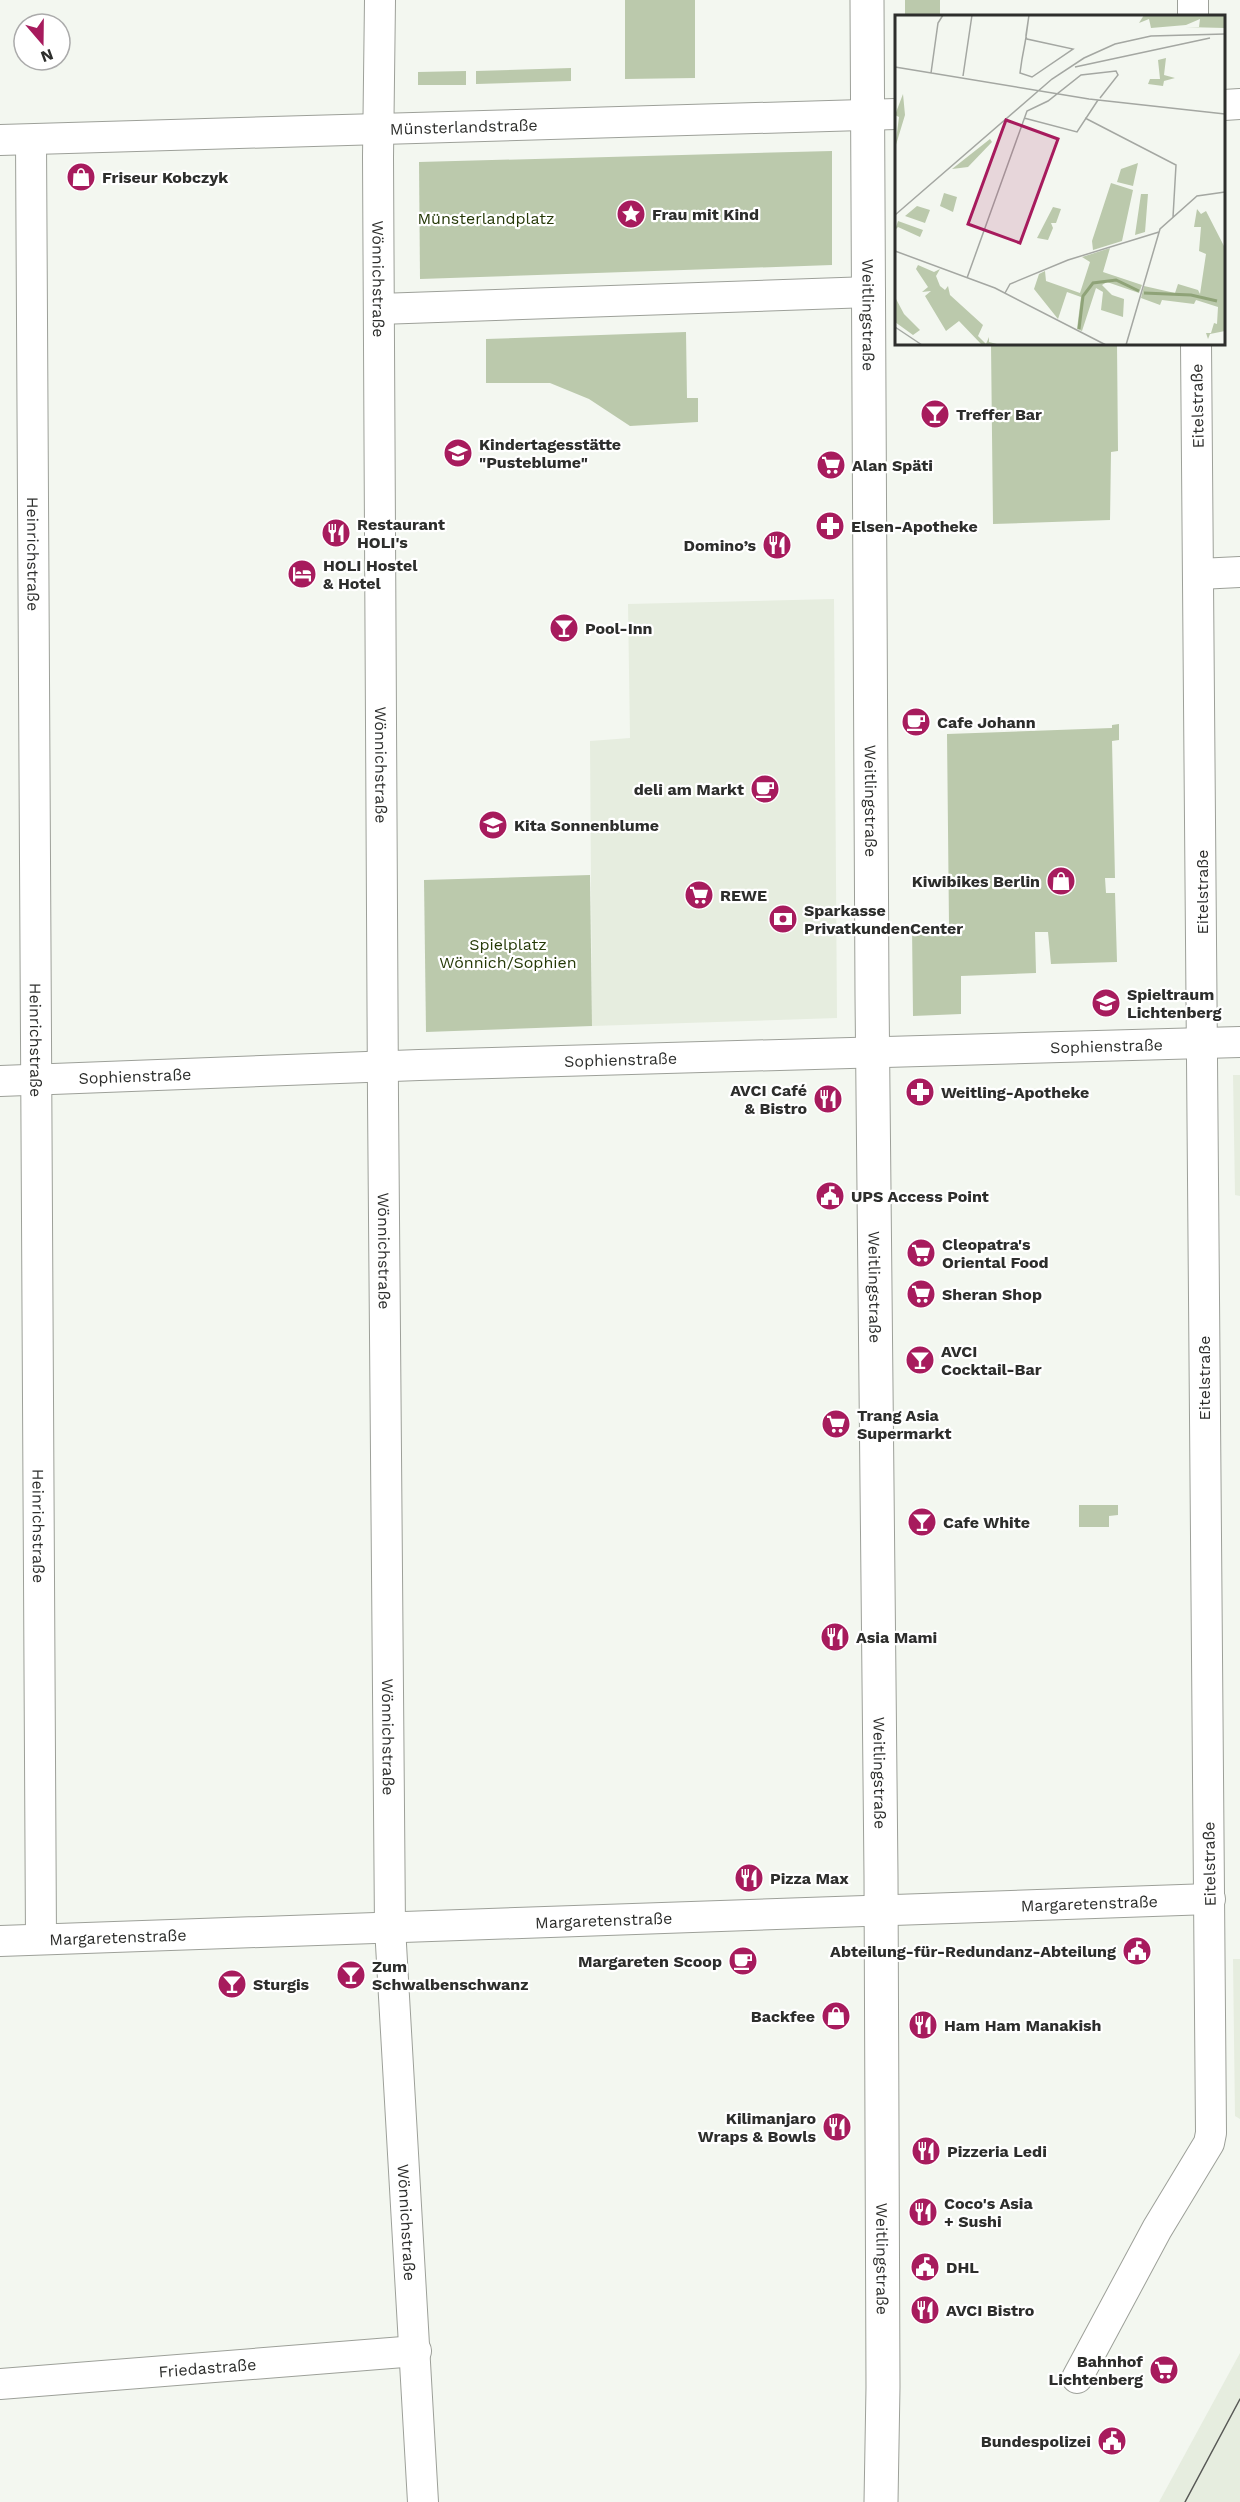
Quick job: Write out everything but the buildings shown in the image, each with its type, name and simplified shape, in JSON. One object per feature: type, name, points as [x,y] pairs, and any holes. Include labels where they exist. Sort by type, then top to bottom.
[{"type":"street","name":"Wönnichstraße","points":[[380,0],[379,309],[390,1927],[423,2502]]},
{"type":"street","name":"Weitlingstraße","points":[[867,0],[882,114],[870,292],[873,1052],[881,1909],[883,2397],[881,2502]]},
{"type":"street","points":[[1225,105],[1240,104]]},
{"type":"street","name":"Münsterlandstraße","points":[[0,140],[882,114]]},
{"type":"street","name":"Heinrichstraße","points":[[31,140],[41,1939]]},
{"type":"street","points":[[379,309],[870,292]]},
{"type":"street","name":"Eitelstraße","points":[[1077,2378],[1157,2229],[1209,2143],[1211,2133],[1196,345]]},
{"type":"street","points":[[1199,574],[1240,572]]},
{"type":"street","name":"Sophienstraße","points":[[0,1081],[383,1066],[1240,1042]]},
{"type":"street","name":"Margaretenstraße","points":[[0,1941],[1210,1899]]},
{"type":"street","name":"Friedastraße","points":[[0,2384],[416,2351]]},
{"type":"shaded area","points":[[834,599],[837,1018],[592,1026],[590,741],[630,738],[628,604]]},
{"type":"shaded area","points":[[1233,1075],[1240,1075],[1240,1196],[1235,1195]]},
{"type":"shaded area","points":[[1233,1959],[1240,1959],[1240,2119],[1235,2116]]},
{"type":"shaded area","points":[[1240,2353],[1240,2502],[1159,2502]]},
{"type":"green space","points":[[625,0],[695,0],[695,78],[625,79]]},
{"type":"green space","points":[[905,0],[940,0],[940,15],[905,15]]},
{"type":"green space","points":[[571,68],[571,81],[476,84],[476,71]]},
{"type":"green space","points":[[466,71],[466,85],[418,85],[418,72]]},
{"type":"green space","name":"Münsterlandplatz","points":[[832,151],[832,265],[420,279],[419,162]]},
{"type":"green space","points":[[686,332],[687,398],[698,398],[698,422],[630,426],[589,399],[550,383],[486,383],[486,339]]},
{"type":"green space","points":[[991,345],[1117,345],[1118,451],[1111,452],[1110,520],[993,524]]},
{"type":"green space","points":[[1119,724],[1119,740],[1112,741],[1115,878],[1105,878],[1106,893],[1115,893],[1117,962],[1051,964],[1048,932],[1035,932],[1036,973],[961,976],[961,1014],[913,1016],[912,926],[949,925],[947,734],[1112,728],[1112,725]]},
{"type":"green space","name":"Spielplatz Wönnich/Sophien","points":[[590,875],[592,1026],[426,1032],[424,880]]},
{"type":"green space","points":[[1079,1505],[1118,1505],[1118,1515],[1109,1516],[1109,1527],[1079,1527]]},
{"type":"tram line","points":[[1185,2502],[1240,2399]]},
{"type":"place","name":"Friseur Kobczyk","points":[[81,177]]},
{"type":"place","name":"Frau mit Kind","points":[[631,214]]},
{"type":"place","name":"Treffer Bar","points":[[935,414]]},
{"type":"place","name":"Kindertagesstätte \"Pusteblume\"","points":[[458,453]]},
{"type":"place","name":"Alan Späti","points":[[831,465]]},
{"type":"place","name":"Elsen-Apotheke","points":[[830,526]]},
{"type":"place","name":"Restaurant HOLI's","points":[[336,533]]},
{"type":"place","name":"Domino’s","points":[[777,545]]},
{"type":"place","name":"HOLI Hostel & Hotel","points":[[302,574]]},
{"type":"place","name":"Pool-Inn","points":[[564,628]]},
{"type":"place","name":"Cafe Johann","points":[[916,722]]},
{"type":"place","name":"deli am Markt","points":[[765,789]]},
{"type":"place","name":"Kita Sonnenblume","points":[[493,825]]},
{"type":"place","name":"Kiwibikes Berlin","points":[[1061,881]]},
{"type":"place","name":"REWE","points":[[699,895]]},
{"type":"place","name":"Sparkasse PrivatkundenCenter","points":[[783,919]]},
{"type":"place","name":"Spieltraum Lichtenberg","points":[[1106,1003]]},
{"type":"place","name":"Weitling-Apotheke","points":[[920,1092]]},
{"type":"place","name":"AVCI Café & Bistro","points":[[828,1099]]},
{"type":"place","name":"UPS Access Point","points":[[830,1196]]},
{"type":"place","name":"Cleopatra's Oriental Food","points":[[921,1253]]},
{"type":"place","name":"Sheran Shop","points":[[921,1294]]},
{"type":"place","name":"AVCI Cocktail-Bar","points":[[920,1360]]},
{"type":"place","name":"Trang Asia Supermarkt","points":[[836,1424]]},
{"type":"place","name":"Cafe White","points":[[922,1522]]},
{"type":"place","name":"Asia Mami","points":[[835,1637]]},
{"type":"place","name":"Pizza Max","points":[[749,1878]]},
{"type":"place","name":"Abteilung-für-Redundanz-Abteilung","points":[[1137,1951]]},
{"type":"place","name":"Margareten Scoop","points":[[743,1961]]},
{"type":"place","name":"Zum Schwalbenschwanz","points":[[351,1975]]},
{"type":"place","name":"Sturgis","points":[[232,1984]]},
{"type":"place","name":"Backfee","points":[[836,2016]]},
{"type":"place","name":"Ham Ham Manakish","points":[[923,2025]]},
{"type":"place","name":"Kilimanjaro Wraps & Bowls","points":[[837,2127]]},
{"type":"place","name":"Pizzeria Ledi","points":[[926,2151]]},
{"type":"place","name":"Coco's Asia + Sushi","points":[[923,2212]]},
{"type":"place","name":"DHL","points":[[925,2267]]},
{"type":"place","name":"AVCI Bistro","points":[[925,2310]]},
{"type":"place","name":"Bahnhof Lichtenberg","points":[[1164,2370]]},
{"type":"place","name":"Bundespolizei","points":[[1112,2441]]}]
